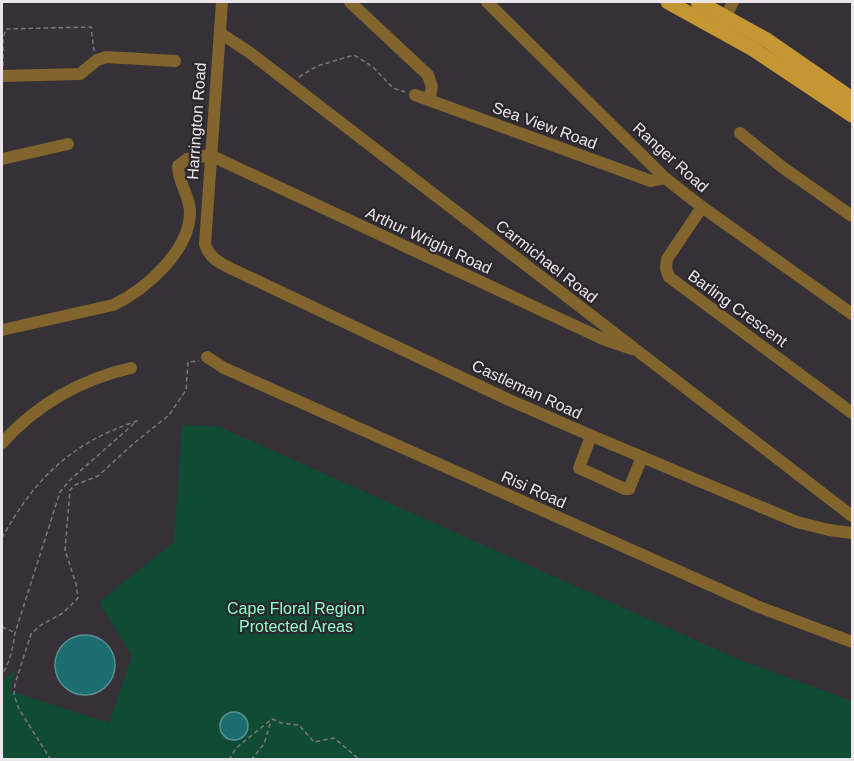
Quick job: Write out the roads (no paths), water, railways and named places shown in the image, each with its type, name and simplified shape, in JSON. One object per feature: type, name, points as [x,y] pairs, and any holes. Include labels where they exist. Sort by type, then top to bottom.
[{"type":"main road","points":[[668,2],[765,39],[852,99]]},
{"type":"main road","points":[[698,2],[765,56],[852,115]]},
{"type":"street","name":"Harrington Road","points":[[205,244],[222,2]]},
{"type":"street","points":[[350,2],[428,75],[432,87],[429,100]]},
{"type":"street","name":"Ranger Road","points":[[487,2],[665,178],[852,314]]},
{"type":"street","points":[[723,23],[733,2]]},
{"type":"street","name":"Carmichael Road","points":[[220,33],[291,84],[852,516]]},
{"type":"street","points":[[2,76],[80,74],[106,57],[175,61]]},
{"type":"street","name":"Sea View Road","points":[[414,95],[651,181],[665,178]]},
{"type":"street","points":[[740,133],[852,216]]},
{"type":"street","points":[[2,159],[68,144]]},
{"type":"street","points":[[2,330],[112,305],[128,296],[160,271],[173,257],[186,233],[189,221],[189,204],[181,185],[178,166],[187,159],[210,155]]},
{"type":"street","name":"Arthur Wright Road","points":[[210,155],[603,339],[637,349]]},
{"type":"street","name":"Barling Crescent","points":[[702,207],[667,259],[666,268],[669,277],[852,413]]},
{"type":"street","name":"Castleman Road","points":[[205,244],[207,251],[214,258],[232,269],[591,436],[797,522],[852,533]]},
{"type":"street","name":"Risi Road","points":[[210,359],[748,603],[852,642]]},
{"type":"street","points":[[2,443],[26,419],[54,399],[92,378],[131,368]]},
{"type":"street","points":[[591,436],[579,468],[626,489],[630,487],[642,458]]},
{"type":"water","points":[[79,635],[91,635],[107,643],[113,653],[115,665],[113,677],[107,687],[91,695],[79,695],[63,687],[55,671],[55,659],[63,643]]},
{"type":"water","points":[[234,712],[244,716],[248,726],[244,736],[234,740],[224,736],[220,726],[224,716]]},
{"type":"park label","name":"Cape Floral Region Protected Areas","points":[[296,617]]}]
